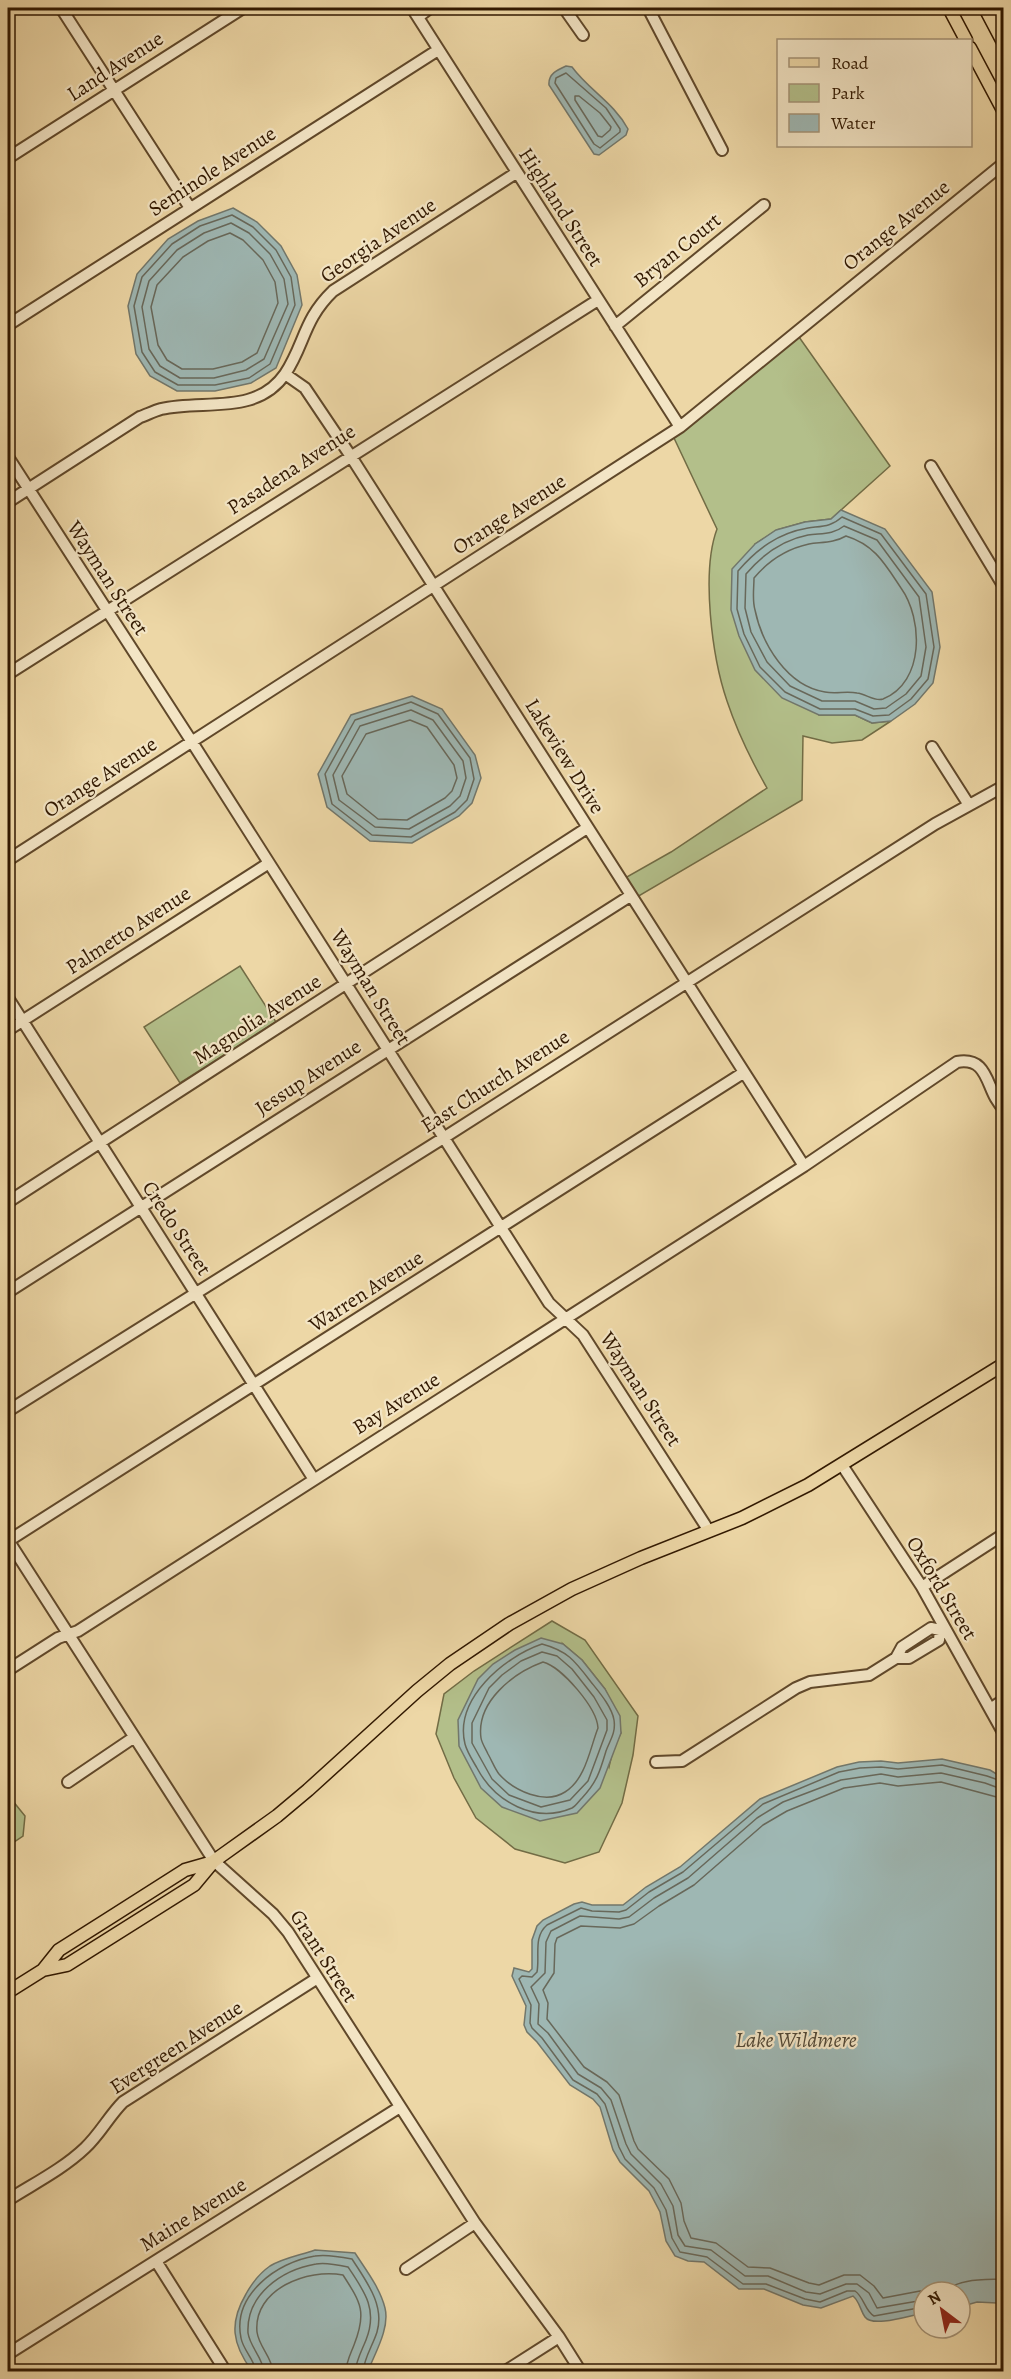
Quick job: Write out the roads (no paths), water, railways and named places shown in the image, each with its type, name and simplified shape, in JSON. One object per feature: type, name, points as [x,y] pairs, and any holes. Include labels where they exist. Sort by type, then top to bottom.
[{"type":"main road","points":[[949,8],[965,39]]},
{"type":"main road","points":[[985,8],[1004,44]]},
{"type":"main road","points":[[972,52],[1004,112]]},
{"type":"main road","points":[[43,1970],[67,1965],[194,1885],[214,1861],[277,1816],[417,1691],[478,1644],[572,1589],[776,1502],[842,1465],[1004,1364]]},
{"type":"main road","points":[[8,1992],[43,1970],[59,1950],[158,1887],[185,1870],[214,1861]]},
{"type":"street","points":[[61,8],[190,208]]},
{"type":"street","name":"Land Avenue","points":[[8,158],[243,8]]},
{"type":"street","points":[[415,12],[430,8]]},
{"type":"street","points":[[564,8],[583,35]]},
{"type":"street","points":[[648,8],[722,150]]},
{"type":"street","name":"Highland Street","points":[[415,12],[680,427]]},
{"type":"street","name":"Seminole Avenue","points":[[8,326],[438,50]]},
{"type":"street","name":"Orange Avenue","points":[[8,860],[680,427],[1004,163]]},
{"type":"street","name":"Georgia Avenue","points":[[8,502],[140,417],[161,409],[227,404],[248,400],[273,387],[285,374],[318,306],[333,291],[516,173]]},
{"type":"street","name":"Bryan Court","points":[[615,326],[764,205]]},
{"type":"street","name":"Pasadena Avenue","points":[[8,674],[350,455],[598,300]]},
{"type":"street","name":"Lakeview Drive","points":[[285,374],[305,388],[350,455],[804,1166]]},
{"type":"street","name":"Wayman Street","points":[[8,457],[549,1303],[584,1335],[709,1531]]},
{"type":"street","points":[[931,466],[1004,587]]},
{"type":"street","points":[[932,747],[969,805]]},
{"type":"street","name":"East Church Avenue","points":[[8,1411],[686,982],[969,805],[1004,786]]},
{"type":"street","name":"Magnolia Avenue","points":[[8,1202],[587,828]]},
{"type":"street","name":"Palmetto Avenue","points":[[8,1030],[269,863]]},
{"type":"street","name":"Jessup Avenue","points":[[8,1292],[630,896]]},
{"type":"street","name":"Credo Street","points":[[8,999],[313,1478]]},
{"type":"street","name":"Bay Avenue","points":[[8,1670],[78,1630],[804,1166],[957,1062],[968,1060],[978,1065],[1004,1109]]},
{"type":"street","name":"Warren Avenue","points":[[8,1541],[744,1073]]},
{"type":"street","name":"Oxford Street","points":[[842,1465],[922,1587],[942,1629],[1004,1734]]},
{"type":"street","points":[[922,1587],[1004,1534]]},
{"type":"street","name":"Grant Street","points":[[8,1541],[214,1861],[273,1914],[288,1932],[316,1979],[475,2223],[559,2337],[581,2372]]},
{"type":"street","points":[[656,1762],[681,1761],[796,1688],[810,1682],[868,1675],[896,1658],[902,1647],[931,1628],[942,1629]]},
{"type":"street","points":[[990,1709],[1004,1700]]},
{"type":"street","points":[[68,1782],[133,1738]]},
{"type":"street","name":"Evergreen Avenue","points":[[8,2200],[83,2150],[96,2138],[113,2112],[123,2102],[316,1979]]},
{"type":"street","name":"Maine Avenue","points":[[8,2354],[400,2107]]},
{"type":"street","points":[[406,2269],[475,2223]]},
{"type":"street","points":[[156,2260],[226,2372]]},
{"type":"street","points":[[504,2372],[559,2337]]},
{"type":"water","points":[[566,66],[572,67],[609,104],[628,129],[626,135],[599,155],[594,154],[549,85],[552,75]]},
{"type":"water","points":[[233,208],[257,222],[281,246],[297,275],[302,305],[276,368],[251,383],[215,391],[177,391],[150,376],[136,354],[128,306],[137,274],[168,239],[198,221]]},
{"type":"water","points":[[841,510],[885,529],[932,592],[940,647],[933,683],[915,704],[891,721],[872,723],[855,715],[819,715],[782,698],[755,670],[739,636],[731,610],[732,569],[755,544],[776,530],[805,522],[831,519]]},
{"type":"water","points":[[412,696],[442,709],[475,755],[481,778],[472,803],[459,816],[412,843],[370,841],[327,807],[318,774],[351,715]]},
{"type":"water","points":[[541,1638],[563,1644],[582,1660],[605,1689],[620,1716],[621,1733],[600,1788],[577,1813],[540,1821],[502,1807],[481,1788],[459,1746],[458,1720],[478,1679],[493,1664],[515,1650]]},
{"type":"water","name":"Lake Wildmere","points":[[942,1759],[990,1770],[1003,1778],[1003,2300],[997,2303],[972,2303],[972,2280],[912,2280],[912,2316],[876,2321],[865,2317],[853,2296],[821,2308],[803,2305],[764,2289],[739,2289],[704,2262],[688,2261],[675,2256],[666,2241],[660,2212],[649,2191],[620,2162],[613,2150],[600,2107],[593,2099],[570,2085],[527,2032],[524,2025],[526,2006],[512,1976],[514,1968],[529,1972],[532,1969],[532,1940],[537,1926],[543,1920],[582,1902],[592,1905],[623,1905],[646,1887],[680,1867],[760,1799],[837,1767],[859,1762],[898,1763]]},
{"type":"water","points":[[315,2250],[355,2253],[380,2293],[385,2308],[385,2324],[368,2371],[252,2371],[240,2352],[235,2333],[237,2314],[246,2294],[256,2278],[270,2266]]}]
